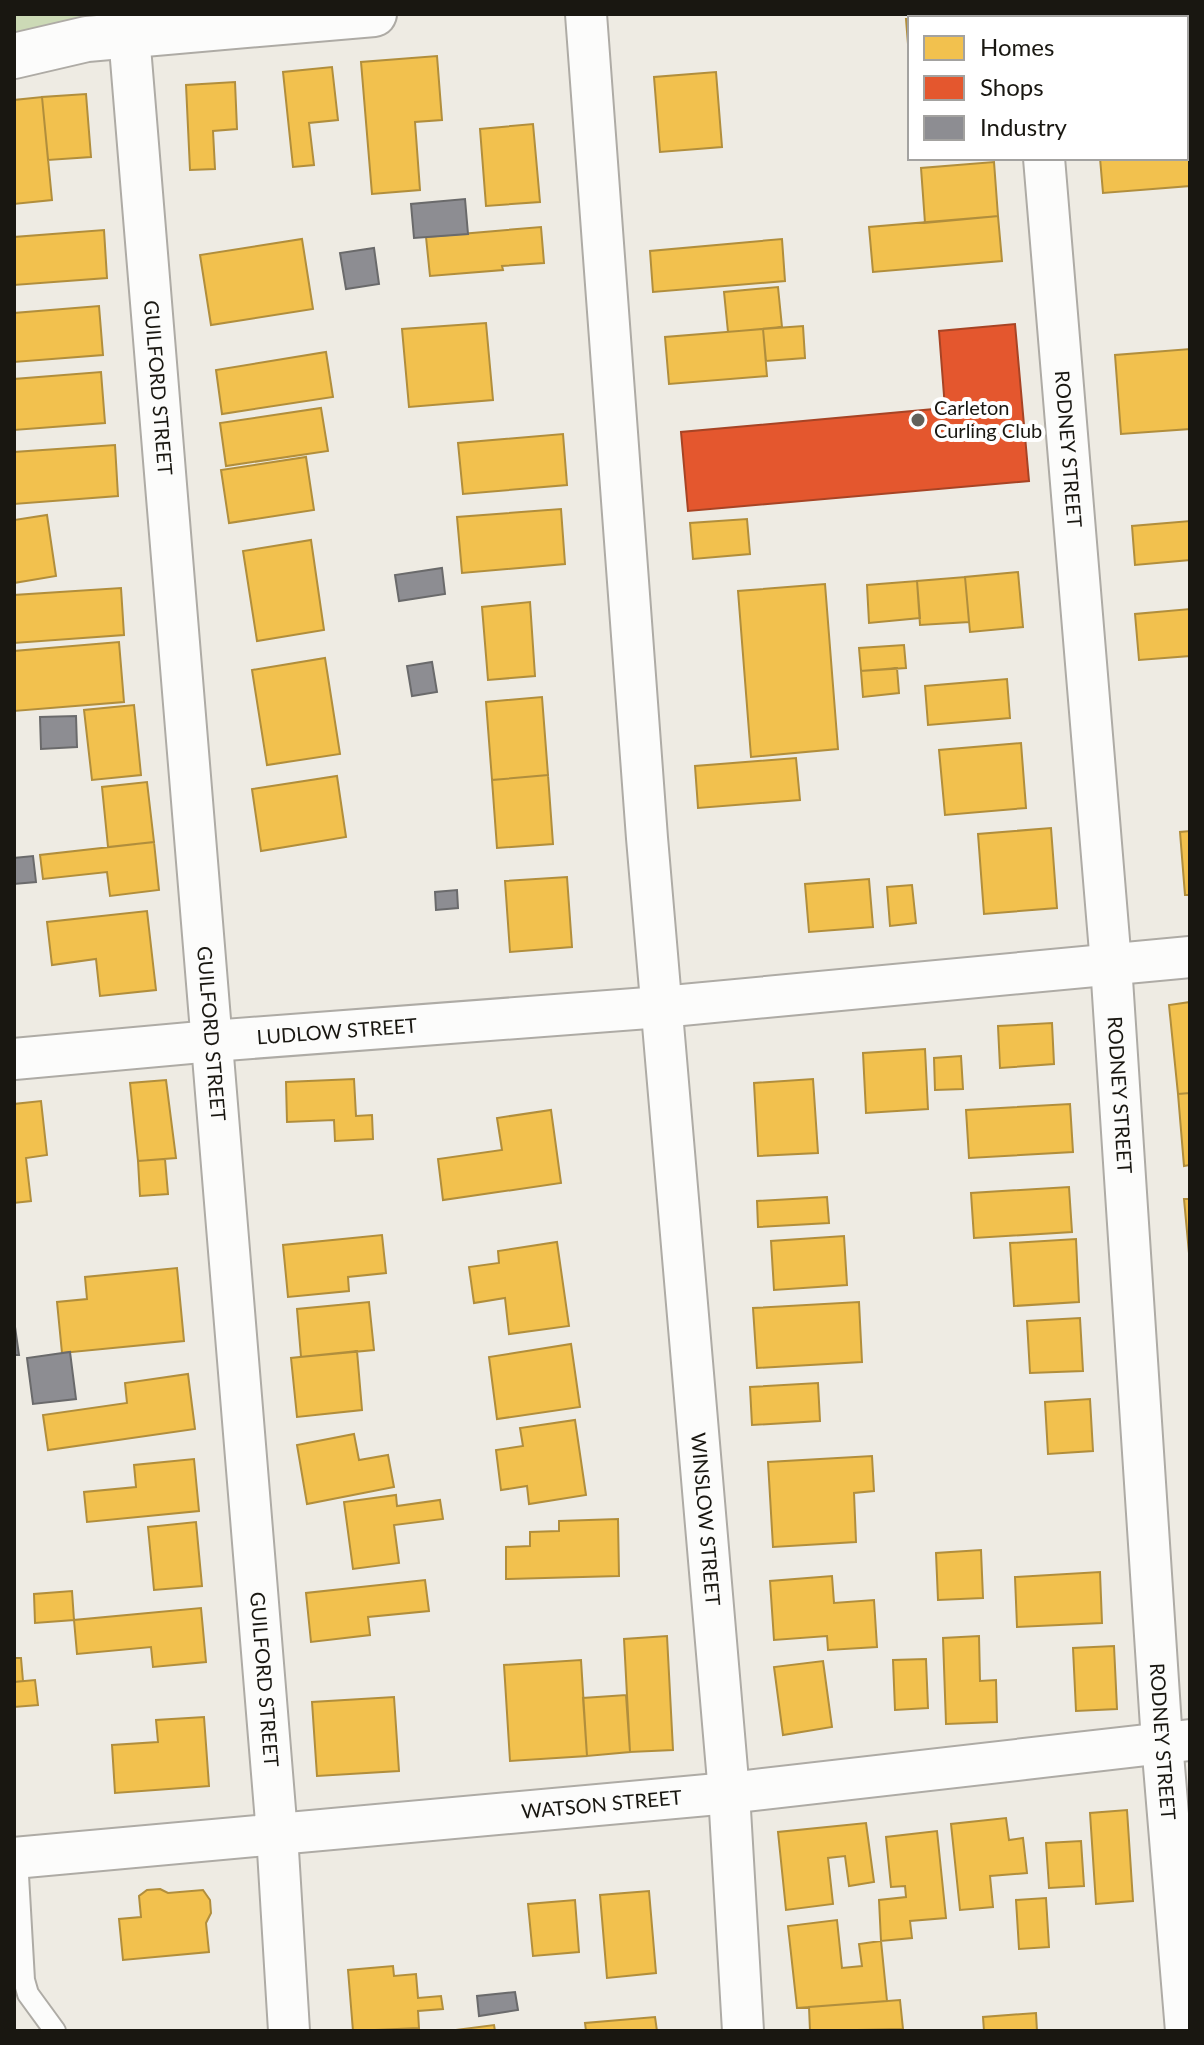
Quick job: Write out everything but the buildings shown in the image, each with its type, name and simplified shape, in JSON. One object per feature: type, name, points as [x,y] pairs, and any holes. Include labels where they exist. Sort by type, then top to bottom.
[{"type":"street","points":[[14,56],[108,37],[374,14]]},
{"type":"street","name":"WINSLOW STREET","points":[[586,14],[661,1007],[729,1793],[743,2031]]},
{"type":"street","points":[[14,32],[108,37]]},
{"type":"street","name":"GUILFORD STREET","points":[[108,37],[212,1041],[277,1834],[289,2031]]},
{"type":"street","name":"RODNEY STREET","points":[[1044,160],[1176,1741],[1186,2031]]},
{"type":"street","name":"LUDLOW STREET","points":[[14,1059],[661,1007],[1190,957]]},
{"type":"street","name":"WATSON STREET","points":[[16,1858],[729,1793],[1176,1741]]},
{"type":"lane","points":[[16,1858],[24,1980],[28,1994],[55,2031]]},
{"type":"green space","points":[[14,14],[374,14],[87,39],[14,32]]},
{"type":"place","name":"Carleton Curling Club","points":[[918,420]]}]
